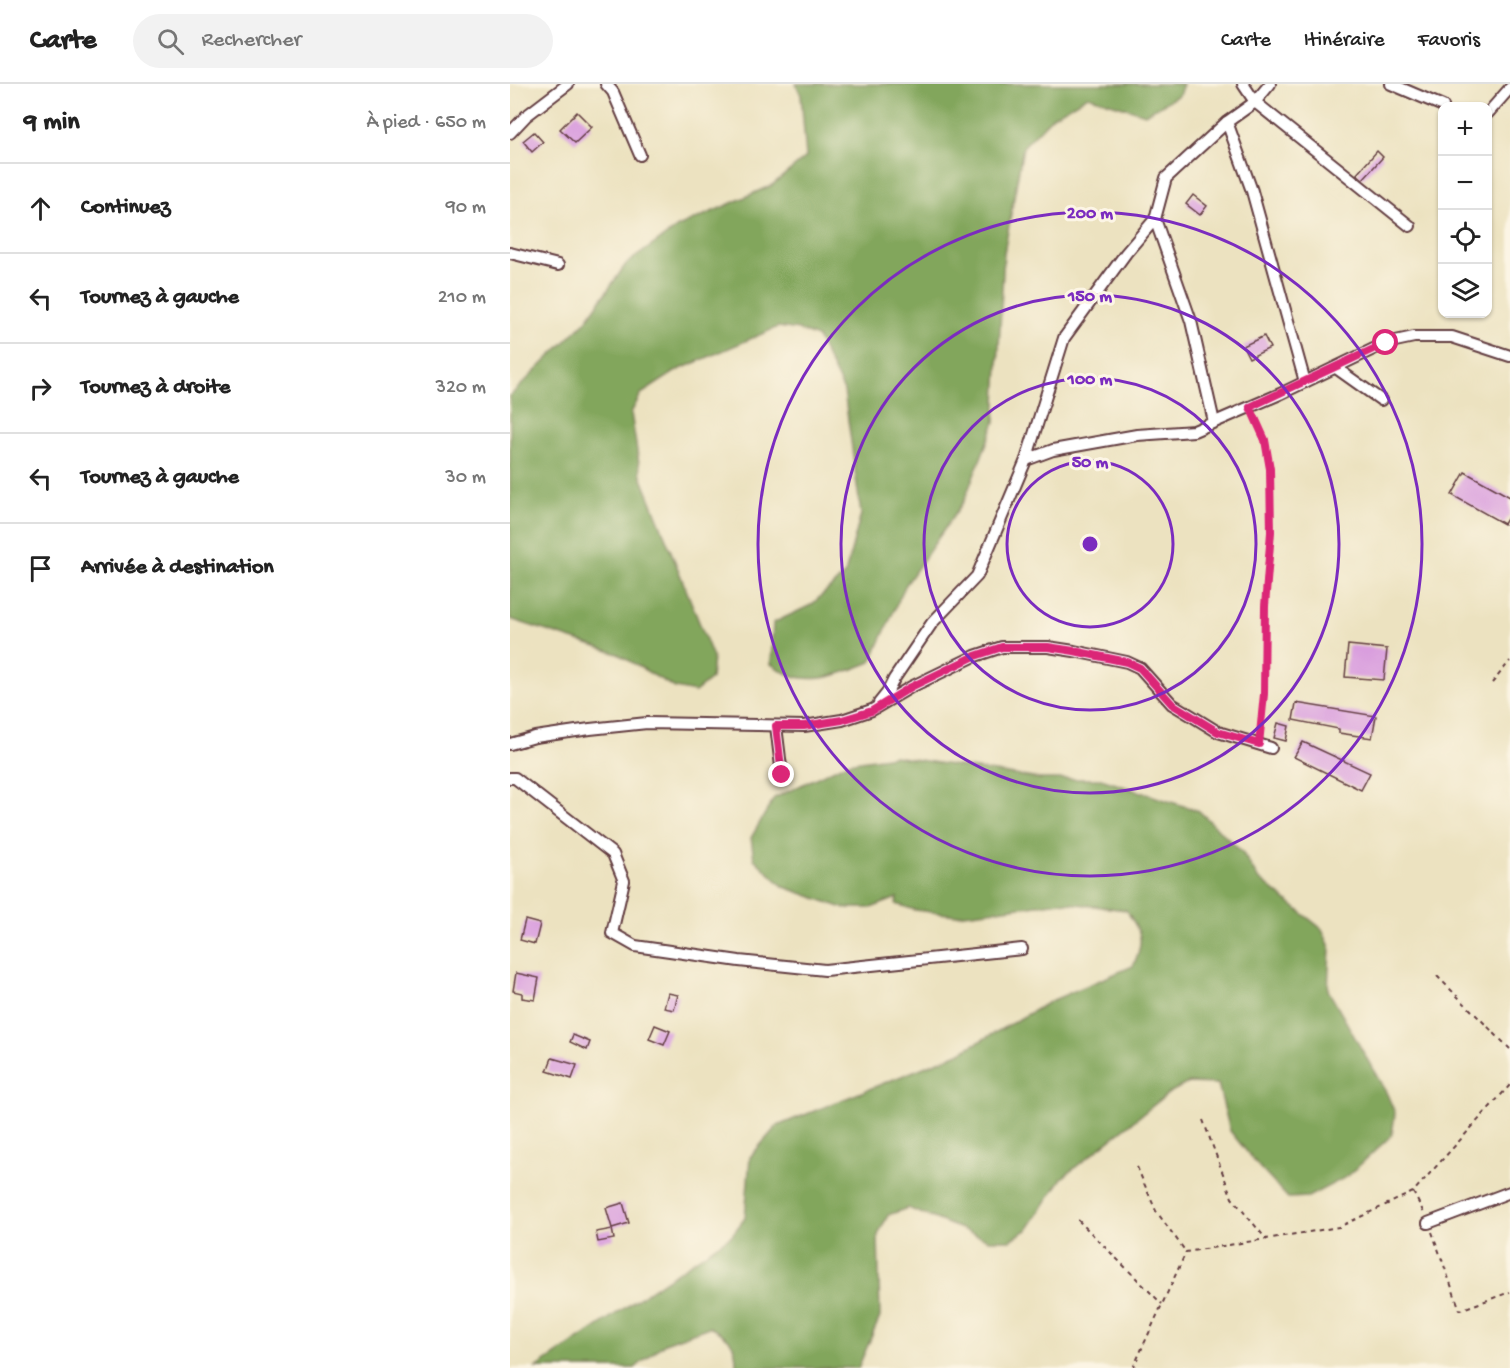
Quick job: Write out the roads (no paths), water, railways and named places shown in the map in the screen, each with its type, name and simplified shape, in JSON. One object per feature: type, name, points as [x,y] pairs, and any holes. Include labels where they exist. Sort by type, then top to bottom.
[{"type":"street","points":[[510,133],[526,116],[567,84]]},
{"type":"street","points":[[606,84],[613,92],[640,155]]},
{"type":"street","points":[[1243,84],[1255,102],[1410,226]]},
{"type":"street","points":[[872,711],[887,693],[932,623],[977,576],[1026,460],[1064,338],[1126,253],[1155,219],[1166,178],[1227,122],[1255,102],[1270,84]]},
{"type":"street","points":[[1391,84],[1438,104]]},
{"type":"street","points":[[1492,108],[1510,88]]},
{"type":"street","points":[[1227,122],[1252,191],[1305,382]]},
{"type":"street","points":[[1155,219],[1191,321],[1214,423]]},
{"type":"street","points":[[510,253],[558,265]]},
{"type":"street","points":[[1026,460],[1053,450],[1137,435],[1194,431],[1336,368],[1386,343],[1414,337],[1452,337],[1510,356]]},
{"type":"street","points":[[1336,368],[1381,400]]},
{"type":"street","points":[[510,744],[590,729],[647,723],[804,726],[842,720],[872,711],[911,687],[975,656],[1002,647],[1048,647],[1117,660],[1140,668],[1172,704],[1218,732],[1271,748]]},
{"type":"street","points":[[776,726],[782,775]]},
{"type":"street","points":[[510,778],[514,778],[613,854],[624,881],[612,933],[635,946],[739,961],[825,970],[1022,949]]},
{"type":"street","points":[[1428,1223],[1510,1192]]}]
